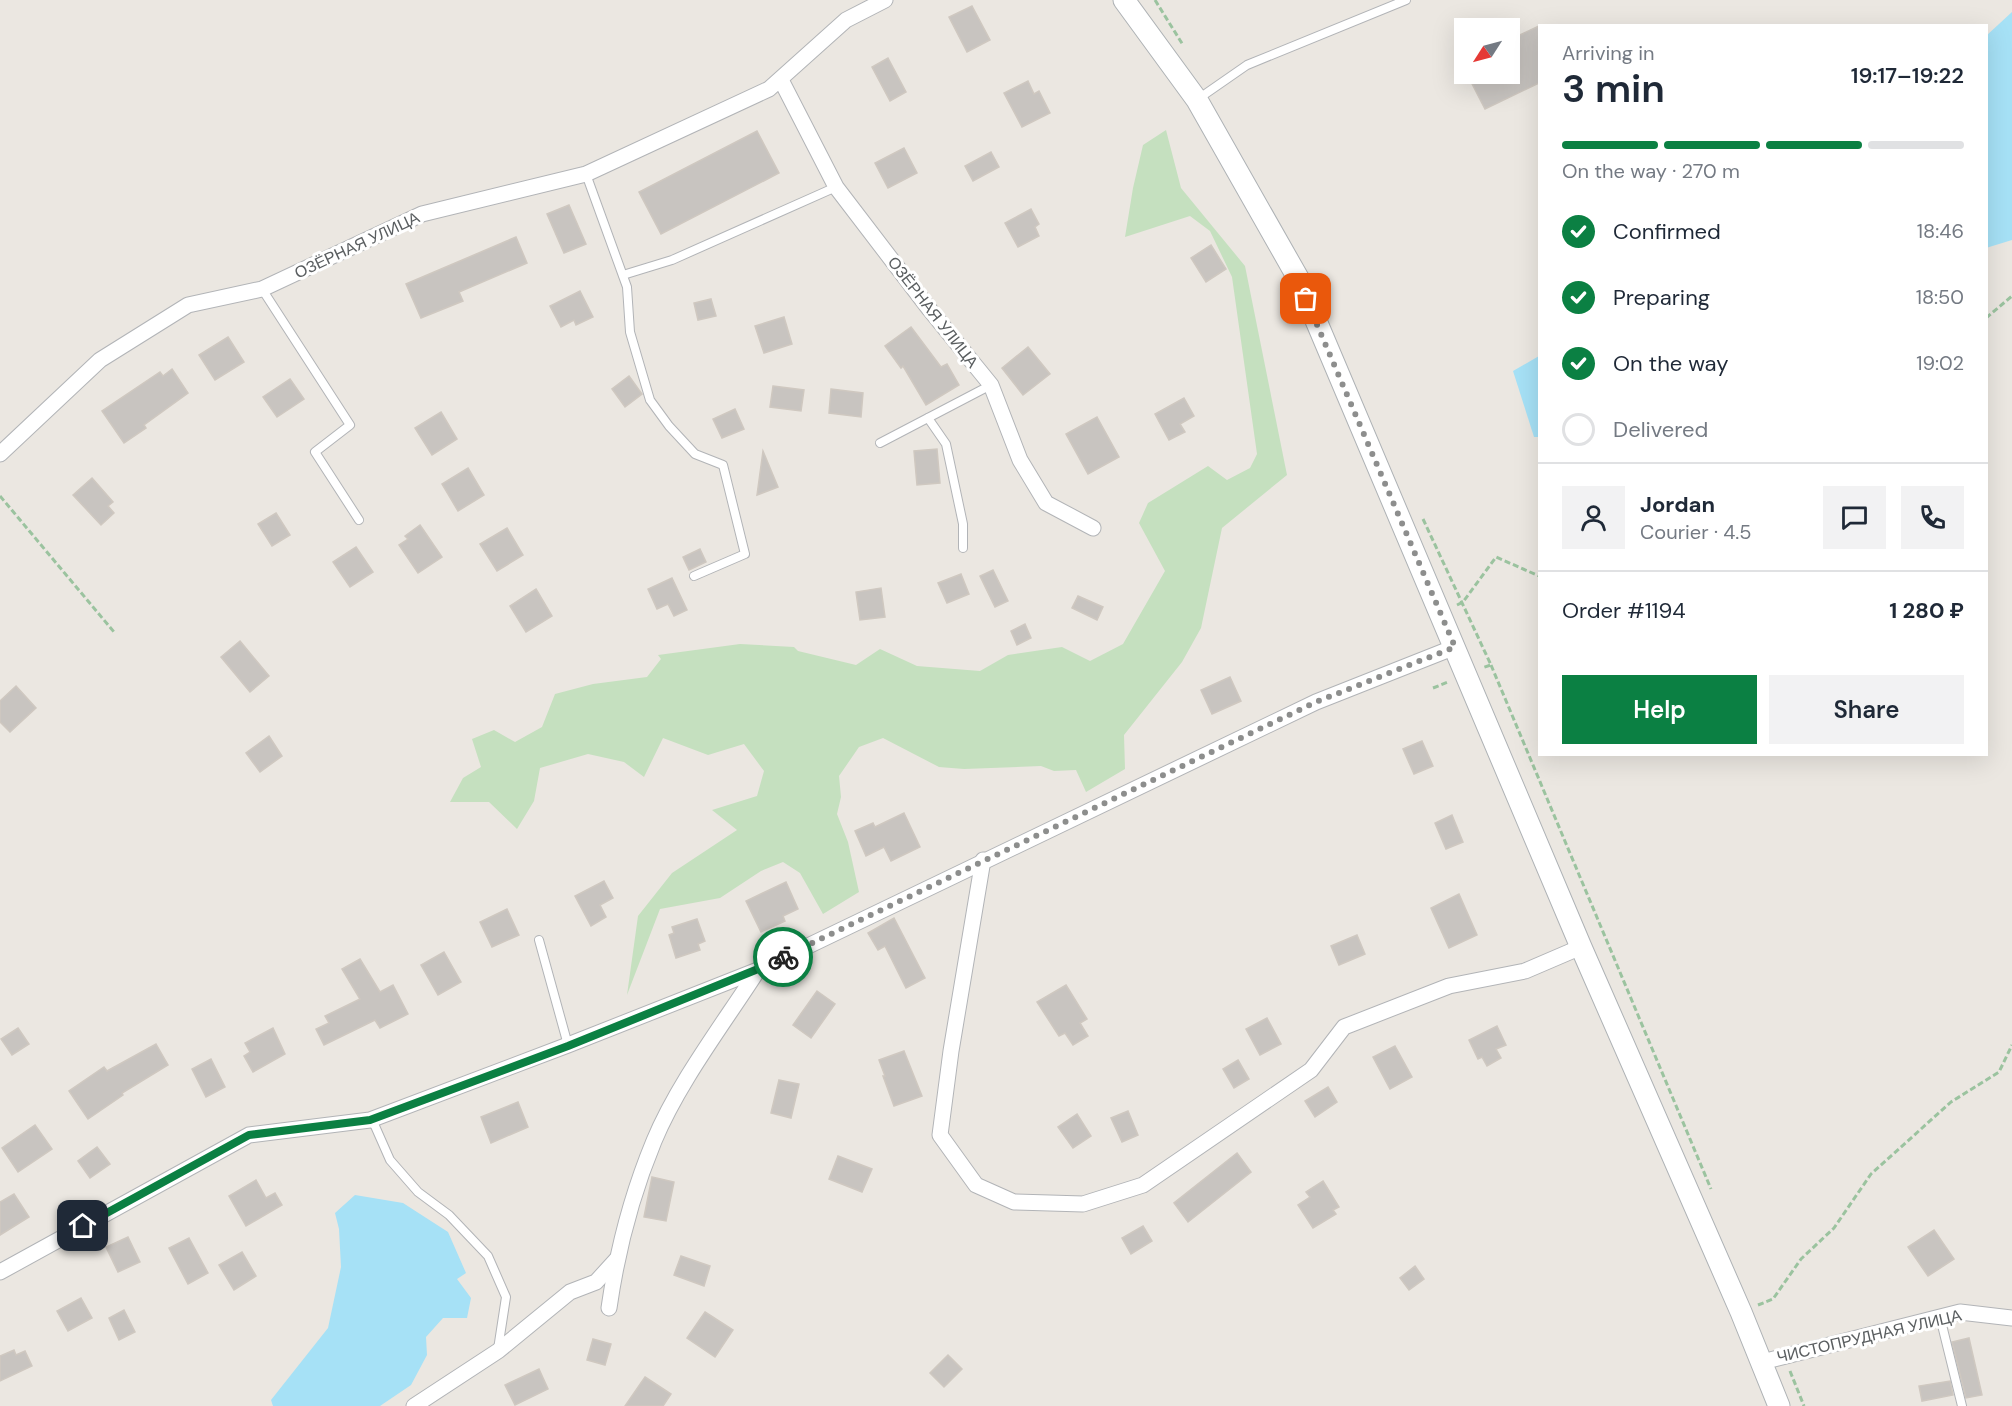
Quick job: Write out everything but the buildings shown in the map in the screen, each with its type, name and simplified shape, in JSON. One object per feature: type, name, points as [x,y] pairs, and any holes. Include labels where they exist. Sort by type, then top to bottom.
[{"type":"street","name":"ОЗЁРНАЯ УЛИЦА","points":[[0,454],[100,360],[188,305],[262,289],[422,214],[586,174],[769,89],[846,20],[885,0]]},
{"type":"street","points":[[1124,0],[1197,100],[1298,278],[1581,947],[1741,1312],[1779,1406]]},
{"type":"street","name":"ОЗЁРНАЯ УЛИЦА","points":[[781,80],[836,187],[930,310],[991,385],[1020,460],[1046,503],[1093,528]]},
{"type":"street","points":[[0,1272],[249,1135],[370,1120],[568,1046],[758,969],[1316,702],[1455,647]]},
{"type":"street","points":[[983,860],[951,1051],[940,1135],[976,1185],[1014,1202],[1083,1204],[1143,1185],[1311,1070],[1344,1027],[1449,986],[1524,971],[1581,947]]},
{"type":"street","points":[[609,1308],[616,1260],[654,1141],[678,1094],[758,969]]},
{"type":"street","points":[[414,1406],[498,1351],[570,1292],[596,1282],[616,1260]]},
{"type":"street","name":"ЧИСТОПРУДНАЯ УЛИЦА","points":[[1762,1362],[1960,1312],[2012,1318]]},
{"type":"lane","points":[[1197,100],[1247,65],[1406,0]]},
{"type":"lane","points":[[586,174],[627,287],[630,332],[650,400],[669,426],[695,453],[723,465],[745,554],[694,576]]},
{"type":"lane","points":[[622,275],[672,260],[836,187]]},
{"type":"lane","points":[[262,289],[350,425],[315,452],[359,520]]},
{"type":"lane","points":[[880,443],[991,385]]},
{"type":"lane","points":[[928,418],[946,444],[963,524],[963,548]]},
{"type":"lane","points":[[539,940],[568,1046]]},
{"type":"lane","points":[[370,1120],[390,1160],[418,1192],[449,1215],[488,1257],[506,1298],[498,1351]]},
{"type":"lane","points":[[1940,1317],[1962,1406]]},
{"type":"path","points":[[1988,316],[2012,296]]},
{"type":"path","points":[[0,496],[114,632]]},
{"type":"path","points":[[1439,612],[1463,602],[1496,557],[1538,576]]},
{"type":"path","points":[[1491,665],[1713,1194]]},
{"type":"path","points":[[1741,1312],[1773,1299],[1801,1259],[1834,1228],[1871,1174],[1951,1102],[1999,1072],[2012,1045]]},
{"type":"path","points":[[1783,1356],[1804,1406]]},
{"type":"green space","points":[[1166,130],[1181,188],[1245,266],[1287,475],[1222,528],[1201,628],[1182,662],[1124,735],[1125,769],[1086,792],[1076,770],[1054,771],[1041,766],[964,769],[939,767],[883,738],[859,747],[839,776],[841,797],[837,814],[848,842],[859,892],[823,914],[800,873],[783,862],[761,871],[720,898],[660,909],[627,995],[638,916],[672,873],[737,830],[712,810],[757,796],[764,771],[744,744],[708,755],[663,738],[644,777],[624,762],[588,754],[540,768],[534,801],[517,829],[489,802],[450,802],[463,778],[481,767],[472,739],[494,730],[515,742],[542,727],[555,694],[593,684],[647,677],[661,659],[658,655],[740,644],[794,647],[798,651],[856,665],[880,649],[917,666],[980,671],[1008,655],[1062,647],[1090,661],[1123,644],[1165,571],[1139,523],[1148,503],[1208,466],[1227,480],[1250,468],[1257,454],[1232,277],[1210,231],[1190,216],[1125,237],[1143,145]]},
{"type":"water","points":[[2012,12],[2012,240],[1988,247],[1988,34]]},
{"type":"water","points":[[1538,357],[1538,437],[1534,437],[1513,371]]},
{"type":"water","points":[[355,1195],[403,1203],[448,1232],[466,1273],[457,1279],[471,1298],[467,1318],[443,1318],[426,1337],[427,1355],[411,1385],[380,1406],[273,1406],[271,1400],[328,1328],[341,1267],[339,1229],[335,1213]]},
{"type":"way so far","points":[[783,957],[1316,702],[1455,647],[1306,299]]},
{"type":"route","points":[[83,1226],[249,1135],[370,1120],[568,1046],[783,957]]}]
